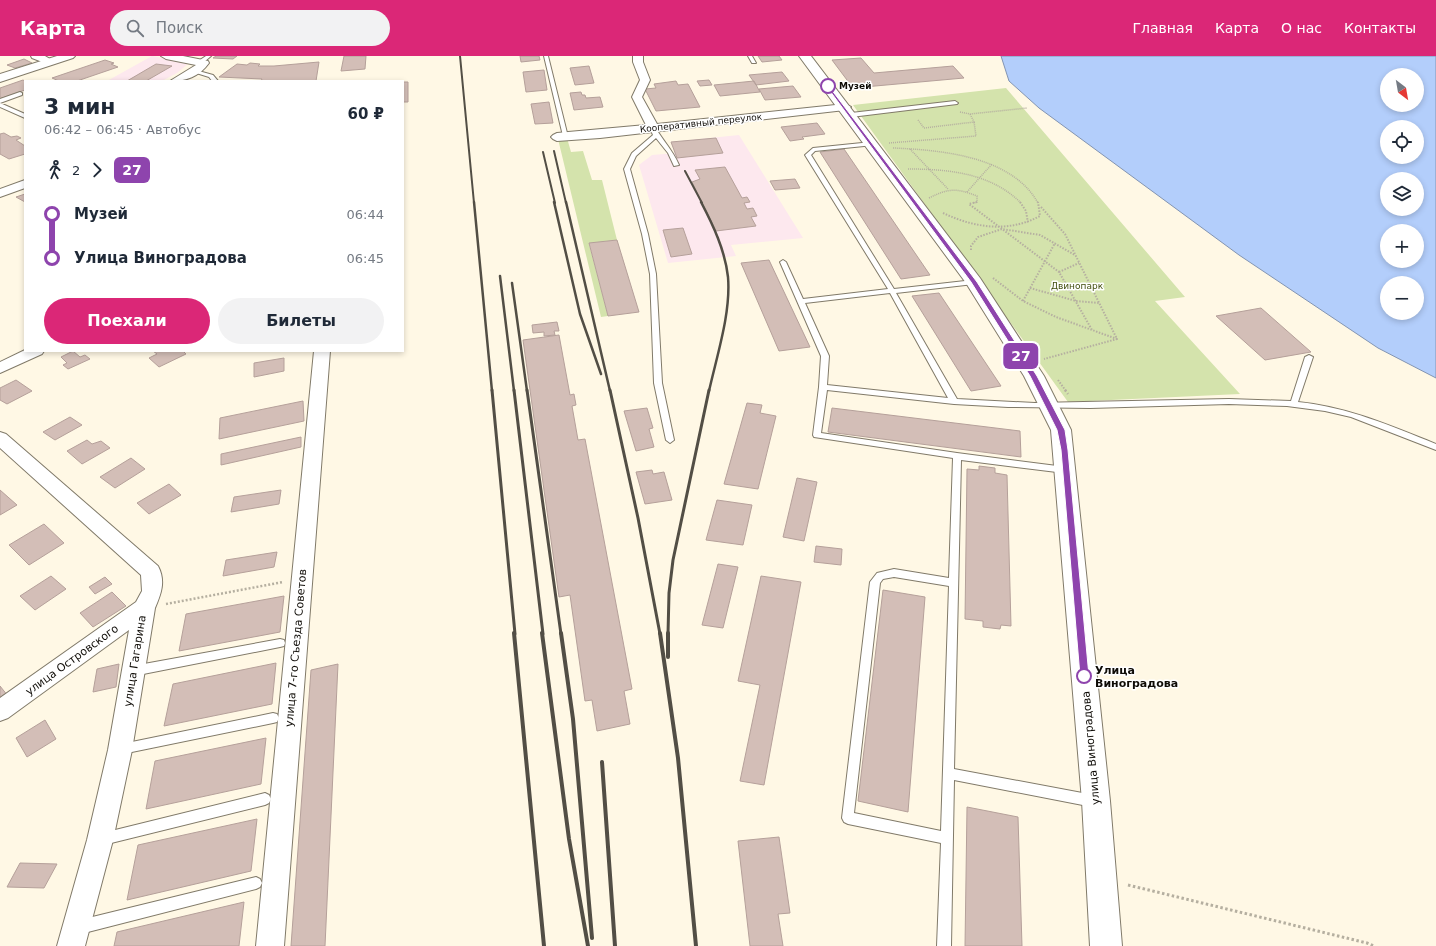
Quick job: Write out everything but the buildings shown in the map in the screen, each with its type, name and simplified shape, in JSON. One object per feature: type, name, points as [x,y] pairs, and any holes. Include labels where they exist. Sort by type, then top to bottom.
[{"type":"main road","points":[[0,78],[69,56]]},
{"type":"main road","name":"улица Виноградова","points":[[805,56],[872,144],[981,278],[1034,376],[1061,430],[1096,801],[1106,946]]},
{"type":"street","points":[[36,56],[50,62]]},
{"type":"street","points":[[166,56],[205,59],[204,64],[195,71],[177,80]]},
{"type":"street","points":[[638,56],[638,64],[645,80],[637,94],[637,97],[654,131]]},
{"type":"street","name":"Кооперативный переулок","points":[[562,136],[654,131],[848,111]]},
{"type":"street","points":[[0,193],[24,184]]},
{"type":"street","points":[[0,368],[34,352]]},
{"type":"street","name":"улица 7-го Съезда Советов","points":[[270,946],[322,352]]},
{"type":"street","name":"улица Гагарина","points":[[0,438],[151,572],[152,591],[144,608],[120,750],[100,840],[74,937]]},
{"type":"street","name":"улица Островского","points":[[0,711],[144,608]]},
{"type":"lane","points":[[546,56],[562,136]]},
{"type":"lane","points":[[750,56],[754,62]]},
{"type":"lane","points":[[195,71],[211,76],[214,80]]},
{"type":"lane","points":[[0,101],[20,94]]},
{"type":"lane","points":[[848,111],[955,103]]},
{"type":"lane","points":[[1,107],[24,116]]},
{"type":"lane","points":[[670,440],[658,383],[653,274],[645,234],[626,169],[627,163],[654,131],[671,153],[676,165]]},
{"type":"lane","points":[[872,144],[813,150],[808,155],[892,291],[954,401]]},
{"type":"lane","points":[[783,262],[825,356],[817,435],[957,456],[1065,470]]},
{"type":"lane","points":[[801,301],[892,291],[981,278]]},
{"type":"lane","points":[[1294,403],[1308,356]]},
{"type":"lane","points":[[823,387],[981,404],[1049,406],[1214,402],[1294,403],[1327,408],[1360,417],[1436,447]]},
{"type":"lane","points":[[944,946],[957,456]]},
{"type":"lane","points":[[947,838],[848,818],[875,582],[880,576],[894,573],[953,583]]},
{"type":"lane","points":[[134,671],[280,643]]},
{"type":"lane","points":[[120,750],[273,718]]},
{"type":"lane","points":[[948,773],[1096,801]]},
{"type":"lane","points":[[100,840],[265,799]]},
{"type":"lane","points":[[74,937],[256,883]]},
{"type":"path","points":[[956,111],[970,114],[1027,108]]},
{"type":"path","points":[[970,114],[974,122],[976,136],[886,143],[890,148],[925,148],[960,154],[992,164],[1018,179],[1035,197],[1041,207],[1065,234],[1117,339]]},
{"type":"path","points":[[911,120],[918,120],[924,128],[974,122]]},
{"type":"path","points":[[909,148],[948,189]]},
{"type":"path","points":[[967,192],[992,164]]},
{"type":"path","points":[[906,169],[955,171],[980,178],[1000,186],[1016,197],[1026,210],[1028,224]]},
{"type":"path","points":[[927,199],[948,189],[960,190],[977,196],[977,202],[969,204],[1059,272],[1092,330]]},
{"type":"path","points":[[971,254],[972,246],[978,237],[1002,229],[1028,224],[1040,216],[1041,207]]},
{"type":"path","points":[[940,211],[946,215],[980,225],[1040,235],[1075,255]]},
{"type":"path","points":[[1023,301],[1055,244]]},
{"type":"path","points":[[1059,272],[1079,263]]},
{"type":"path","points":[[981,278],[1056,317],[1117,339]]},
{"type":"path","points":[[1030,288],[1076,301],[1100,303]]},
{"type":"path","points":[[1044,359],[1117,339]]},
{"type":"path","points":[[144,608],[288,581]]},
{"type":"path","points":[[1128,885],[1367,943],[1374,946]]},
{"type":"shaded area","points":[[152,56],[189,63],[177,73],[164,80],[109,80]]},
{"type":"shaded area","points":[[739,135],[803,238],[731,245],[736,256],[668,263],[639,165],[652,155],[675,153],[671,142]]},
{"type":"green space","name":"Двинопарк","points":[[1006,88],[1185,297],[1155,301],[1240,394],[1068,402],[853,105]]},
{"type":"green space","points":[[567,138],[571,152],[583,151],[592,180],[602,180],[617,240],[589,244],[608,316],[601,317],[558,139]]},
{"type":"water","points":[[1001,56],[1436,56],[1436,378],[1378,348],[1239,255],[1039,108],[1009,81]]},
{"type":"railway","points":[[460,56],[474,203]]},
{"type":"railway","points":[[554,151],[566,203]]},
{"type":"railway","points":[[543,152],[555,203]]},
{"type":"railway","points":[[685,171],[702,203]]},
{"type":"railway","points":[[474,202],[492,391]]},
{"type":"railway","points":[[554,202],[580,314],[601,374]]},
{"type":"railway","points":[[566,202],[610,391]]},
{"type":"railway","points":[[701,202],[721,247],[728,277],[725,319],[709,391]]},
{"type":"railway","points":[[500,276],[514,391]]},
{"type":"railway","points":[[512,283],[527,391]]},
{"type":"railway","points":[[492,390],[515,634]]},
{"type":"railway","points":[[514,390],[543,634]]},
{"type":"railway","points":[[527,390],[561,634]]},
{"type":"railway","points":[[610,390],[638,518],[660,634]]},
{"type":"railway","points":[[668,634],[669,593],[673,560],[709,390]]},
{"type":"railway","points":[[514,633],[544,946]]},
{"type":"railway","points":[[542,633],[569,839],[588,946]]},
{"type":"railway","points":[[561,633],[573,719],[592,938]]},
{"type":"railway","points":[[660,633],[678,758],[696,946]]},
{"type":"railway","points":[[668,634],[668,657]]},
{"type":"railway","points":[[602,762],[615,946]]},
{"type":"bus line","name":"27","points":[[828,86],[974,282],[1034,376],[1061,430],[1084,676]]},
{"type":"place","name":"Музей","points":[[828,86]]},
{"type":"place","name":"Улица Виноградова","points":[[1084,676]]}]
